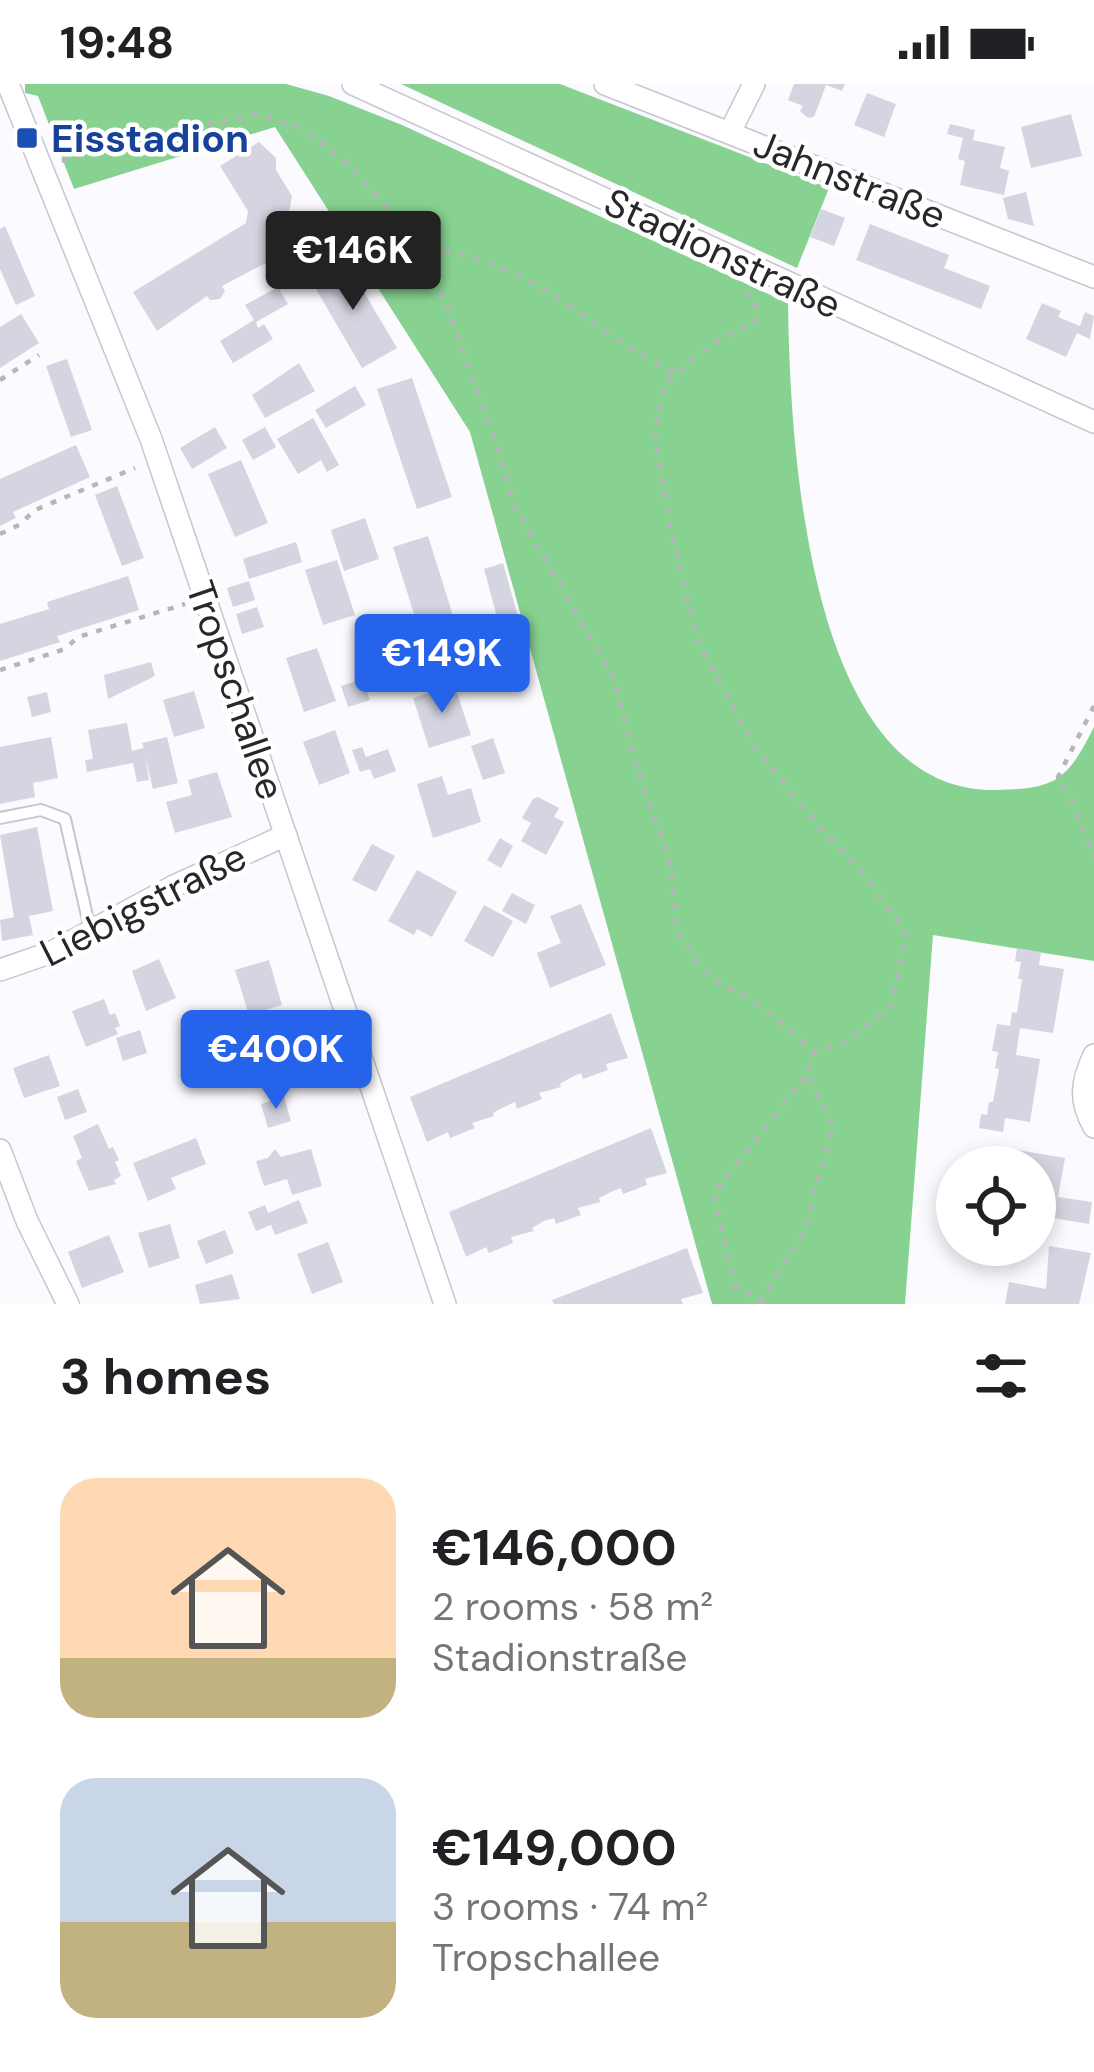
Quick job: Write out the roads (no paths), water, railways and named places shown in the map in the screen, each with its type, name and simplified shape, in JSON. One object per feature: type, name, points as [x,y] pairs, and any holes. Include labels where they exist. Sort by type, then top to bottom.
[{"type":"street","name":"Tropschallee","points":[[8,84],[157,458],[446,1304]]},
{"type":"street","name":"Stadionstraße","points":[[353,84],[1094,422]]},
{"type":"street","name":"Jahnstraße","points":[[605,84],[1094,277]]},
{"type":"street","points":[[730,132],[754,84]]},
{"type":"street","name":"Liebigstraße","points":[[0,970],[52,952],[251,848],[286,836]]},
{"type":"street","points":[[1094,1055],[1082,1091],[1084,1109],[1094,1127]]},
{"type":"street","points":[[0,1150],[27,1221],[68,1304]]},
{"type":"lane","points":[[0,818],[41,810],[65,819],[90,932]]},
{"type":"place","name":"Eisstadion","points":[[27,138]]}]
